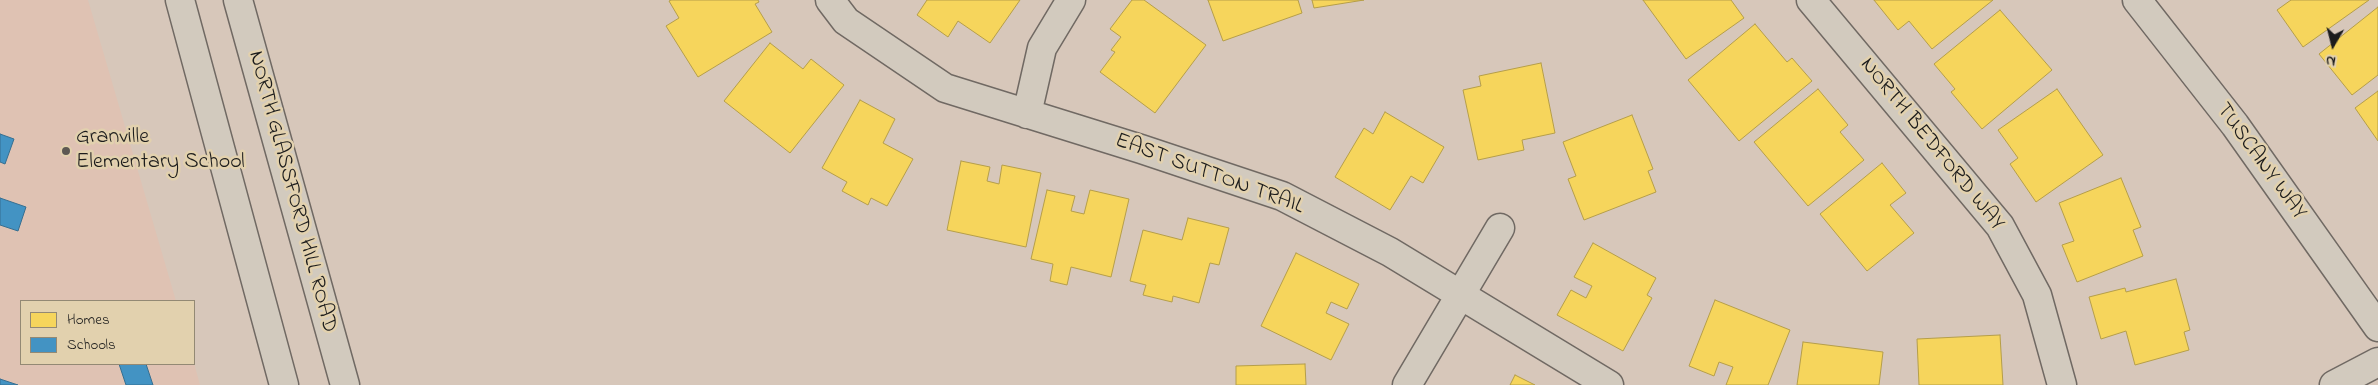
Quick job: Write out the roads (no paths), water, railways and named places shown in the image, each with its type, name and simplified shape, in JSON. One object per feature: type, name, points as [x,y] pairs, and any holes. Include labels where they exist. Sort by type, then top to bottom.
[{"type":"street","points":[[180,0],[284,385]]},
{"type":"street","name":"NORTH GLASSFORD HILL ROAD","points":[[238,0],[345,385]]},
{"type":"street","name":"EAST SUTTON TRAIL","points":[[830,0],[846,21],[945,88],[1141,148],[1282,196],[1390,252],[1610,385]]},
{"type":"street","points":[[1027,114],[1042,48],[1071,0]]},
{"type":"street","name":"NORTH BEDFORD WAY","points":[[1811,0],[2000,226],[2037,295],[2062,385]]},
{"type":"street","name":"TUSCANY WAY","points":[[2137,0],[2235,125],[2378,327]]},
{"type":"street","points":[[1407,385],[1500,228]]},
{"type":"street","points":[[2334,385],[2378,362]]},
{"type":"place","name":"Granville Elementary School","points":[[66,151]]}]
